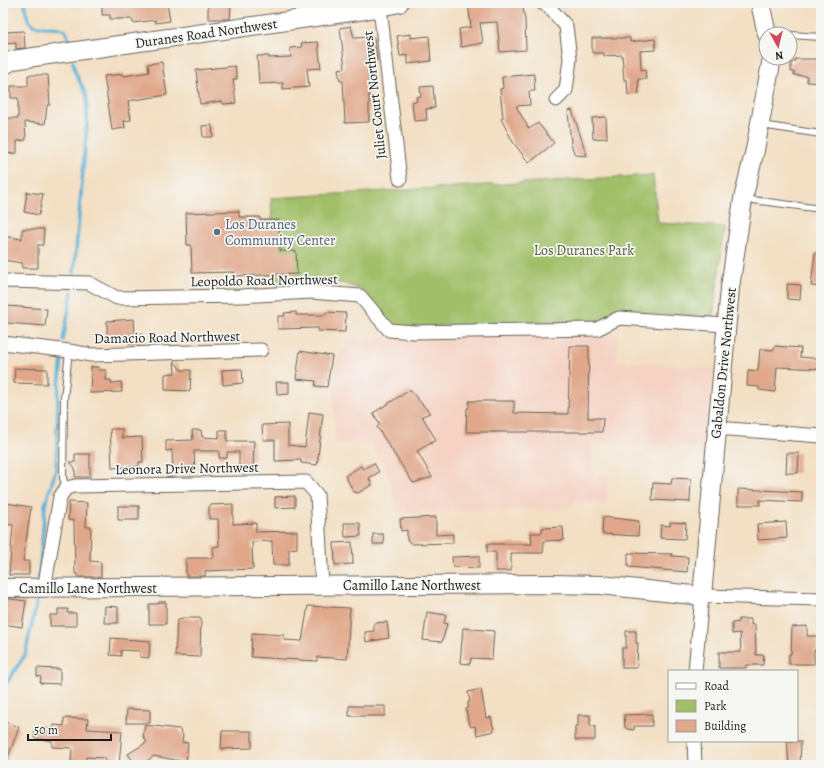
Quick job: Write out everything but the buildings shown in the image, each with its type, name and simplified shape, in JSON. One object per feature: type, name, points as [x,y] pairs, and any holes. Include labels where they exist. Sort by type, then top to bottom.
[{"type":"street","name":"Duranes Road Northwest","points":[[8,63],[380,8],[399,3]]},
{"type":"street","points":[[542,3],[548,6],[566,26],[570,59],[566,90],[556,100]]},
{"type":"street","points":[[760,3],[765,26]]},
{"type":"street","name":"Juliet Court Northwest","points":[[380,8],[400,179]]},
{"type":"street","name":"Gabaldon Drive Northwest","points":[[695,670],[726,325],[744,199],[771,66]]},
{"type":"street","name":"Leopoldo Road Northwest","points":[[3,281],[89,283],[117,298],[241,296],[311,292],[360,296],[389,330],[413,332],[597,329],[619,318],[726,325]]},
{"type":"street","name":"Damacio Road Northwest","points":[[3,343],[69,350],[91,355],[261,350]]},
{"type":"street","points":[[716,428],[821,436]]},
{"type":"street","name":"Leonora Drive Northwest","points":[[66,488],[75,486],[306,482],[317,495],[322,585]]},
{"type":"street","points":[[44,590],[60,497],[66,488]]},
{"type":"street","name":"Camillo Lane Northwest","points":[[3,588],[44,590],[322,585],[600,585],[702,596],[821,599]]},
{"type":"street","points":[[694,742],[695,765]]},
{"type":"lane","points":[[798,36],[821,37]]},
{"type":"lane","points":[[760,125],[821,134]]},
{"type":"lane","points":[[744,199],[821,209]]},
{"type":"lane","points":[[66,488],[63,478],[64,398],[69,350]]},
{"type":"shaded area","points":[[617,334],[617,362],[714,368],[705,447],[591,444],[593,476],[609,475],[606,505],[576,502],[568,509],[395,512],[392,484],[371,444],[335,443],[333,389],[337,360],[351,339],[434,335]]},
{"type":"green space","name":"Los Duranes Park","points":[[653,175],[658,223],[725,227],[713,317],[634,313],[604,321],[399,327],[388,323],[365,291],[342,283],[275,284],[271,198]]},
{"type":"waterway","points":[[25,3],[26,14],[29,21],[33,25],[65,30],[70,42]]},
{"type":"waterway","points":[[73,62],[75,72],[87,96],[87,124],[74,273]]},
{"type":"waterway","points":[[63,340],[72,292]]},
{"type":"waterway","points":[[39,579],[45,505],[56,470],[58,396],[62,358]]},
{"type":"waterway","points":[[3,688],[25,655],[38,597]]},
{"type":"place","name":"Los Duranes Community Center","points":[[217,232]]}]
